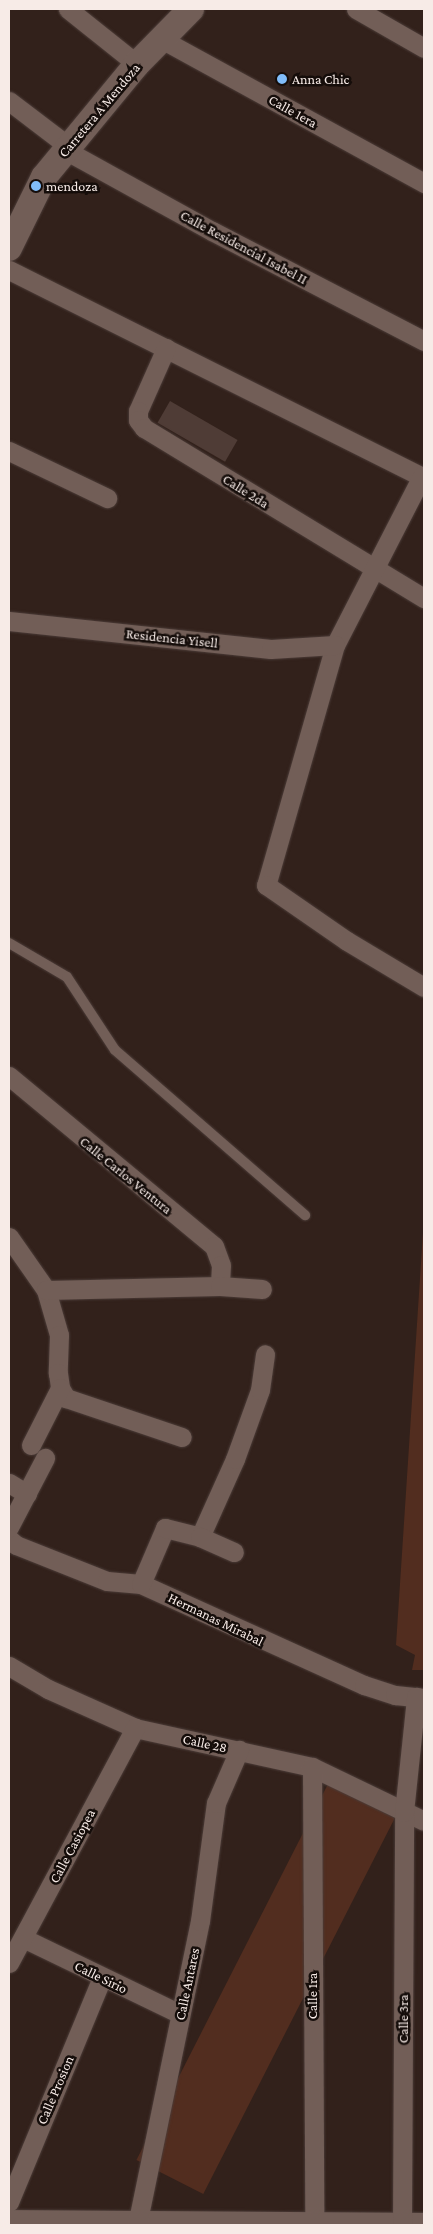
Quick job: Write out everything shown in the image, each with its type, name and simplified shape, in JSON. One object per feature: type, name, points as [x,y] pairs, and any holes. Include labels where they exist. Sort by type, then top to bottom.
[{"type":"street","points":[[68,9],[137,64]]},
{"type":"street","name":"Carretera A Mendoza","points":[[9,248],[44,177],[137,64],[190,9]]},
{"type":"street","points":[[356,9],[424,48]]},
{"type":"street","name":"Calle 1era","points":[[162,40],[424,183]]},
{"type":"street","name":"Calle Residencial Isabel II","points":[[9,101],[67,148],[212,231],[424,341]]},
{"type":"street","points":[[9,270],[423,477],[376,570],[334,645],[266,886],[347,940],[424,987]]},
{"type":"street","name":"Calle 2da","points":[[166,348],[138,411],[138,420],[144,428],[424,598]]},
{"type":"street","points":[[9,452],[107,498]]},
{"type":"street","name":"Residencia Yisell","points":[[9,621],[271,650],[334,645]]},
{"type":"street","name":"Calle Carlos Ventura","points":[[9,1076],[214,1246],[221,1265],[220,1286]]},
{"type":"street","points":[[9,1237],[46,1290],[59,1335],[60,1388],[31,1445]]},
{"type":"street","points":[[46,1290],[220,1286],[262,1289]]},
{"type":"street","points":[[200,1537],[235,1458],[260,1390],[265,1354]]},
{"type":"street","points":[[60,1388],[66,1398],[182,1437]]},
{"type":"street","points":[[9,1528],[45,1458]]},
{"type":"street","points":[[9,1483],[27,1494]]},
{"type":"street","points":[[141,1584],[165,1528],[200,1537],[234,1552]]},
{"type":"street","name":"Hermanas Mirabal","points":[[9,1539],[16,1545],[106,1581],[141,1584],[364,1686],[420,1698]]},
{"type":"street","name":"Calle 28","points":[[9,1666],[48,1689],[135,1728],[312,1767],[404,1812]]},
{"type":"street","name":"Calle 3ra","points":[[402,2224],[404,1812],[420,1698]]},
{"type":"street","name":"Calle Casiopea","points":[[9,1963],[135,1728]]},
{"type":"street","name":"Calle Antares","points":[[137,2223],[200,1921],[216,1803],[239,1750]]},
{"type":"street","name":"Calle 1ra","points":[[312,1767],[314,2222]]},
{"type":"street","points":[[404,1812],[424,1821]]},
{"type":"street","name":"Calle Sirio","points":[[23,1938],[102,1978],[180,2014]]},
{"type":"street","name":"Calle Prosion","points":[[9,2202],[102,1978]]},
{"type":"street","points":[[9,2219],[137,2223],[314,2222],[402,2224],[424,2222]]},
{"type":"lane","points":[[9,943],[67,977],[115,1050],[305,1215]]},
{"type":"shaded area","points":[[424,1217],[424,1670],[412,1670],[415,1655],[396,1645]]},
{"type":"shaded area","points":[[328,1784],[395,1818],[203,2194],[136,2160]]},
{"type":"building","points":[[170,401],[238,440],[225,462],[158,423]]},
{"type":"place","name":"Anna Chic","points":[[282,79]]},
{"type":"place","name":"mendoza","points":[[36,186]]}]
